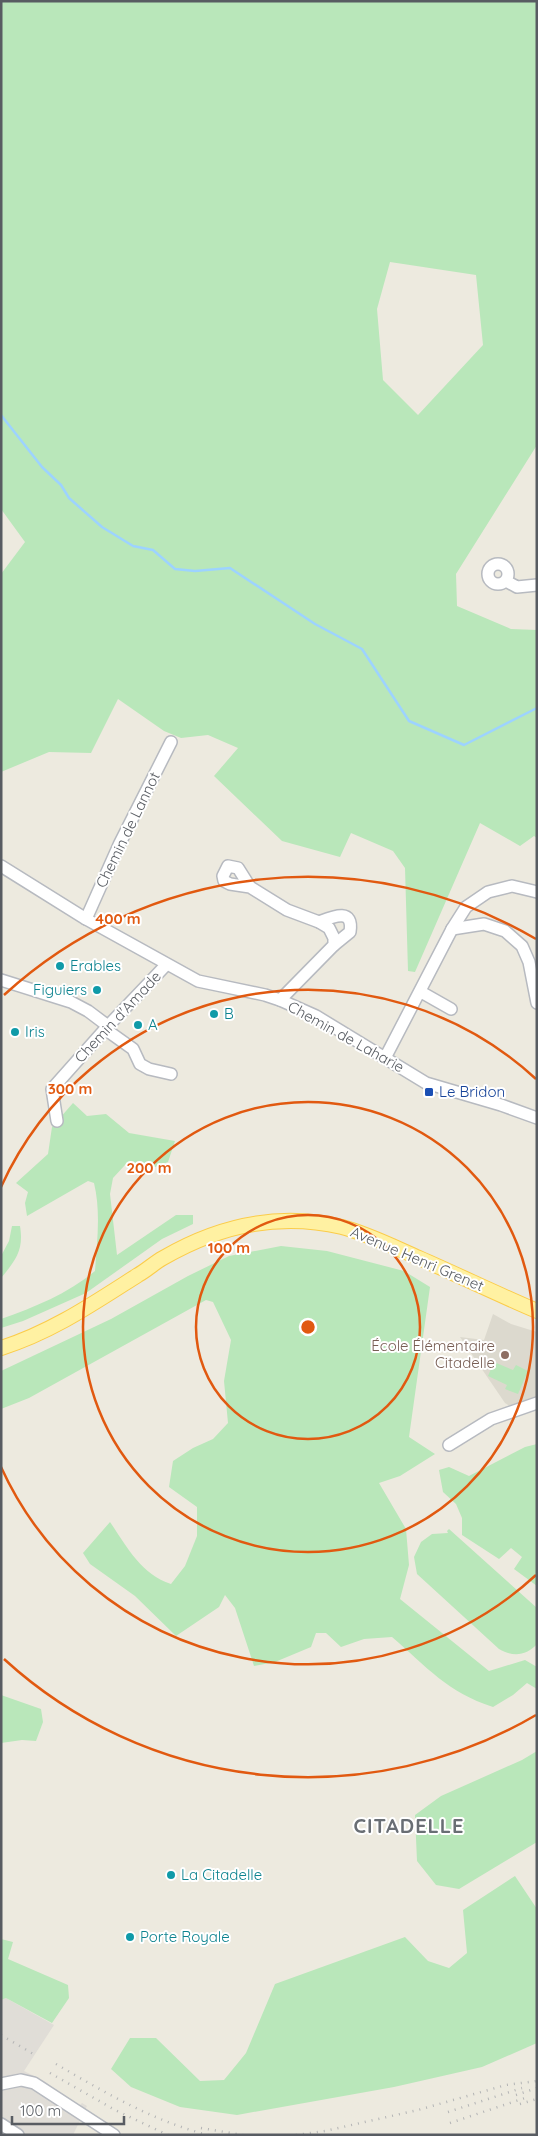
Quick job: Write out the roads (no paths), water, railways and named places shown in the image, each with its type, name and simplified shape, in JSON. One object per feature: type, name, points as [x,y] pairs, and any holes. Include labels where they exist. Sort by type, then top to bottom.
[{"type":"main road","name":"Avenue Henri Grenet","points":[[1,1348],[48,1330],[73,1317],[162,1258],[178,1250],[225,1230],[250,1224],[299,1220],[321,1223],[368,1236],[537,1311]]},
{"type":"main road","name":"Avenue Henri Grenet","points":[[1,1355],[41,1341],[82,1320],[167,1260],[178,1250]]},
{"type":"street","points":[[506,581],[517,587],[537,585]]},
{"type":"street","name":"Chemin de Lannot","points":[[86,919],[119,845],[171,742]]},
{"type":"street","name":"Chemin de Laharie","points":[[1,866],[86,919],[198,981],[265,994],[280,1000],[316,1016],[435,1086],[501,1104],[537,1118]]},
{"type":"street","points":[[385,1058],[421,992],[452,929],[466,906],[488,892],[512,886],[537,892]]},
{"type":"street","points":[[250,887],[287,910],[319,922],[329,928],[334,938],[334,945]]},
{"type":"street","points":[[280,1000],[334,945],[350,932],[351,924],[345,916],[338,915],[319,922]]},
{"type":"street","points":[[452,929],[484,924],[505,931],[522,946],[529,962],[537,1003]]},
{"type":"street","name":"Chemin d'Amade","points":[[57,1122],[52,1089],[106,1027],[166,965]]},
{"type":"street","points":[[1,980],[71,1002],[88,1010],[106,1027],[112,1036],[133,1049],[140,1064],[149,1069],[171,1074]]},
{"type":"street","points":[[421,992],[451,1009]]},
{"type":"street","points":[[449,1445],[491,1419],[537,1403]]},
{"type":"street","points":[[1,2084],[21,2080],[34,2082],[114,2135]]},
{"type":"street","points":[[1,2124],[18,2135]]},
{"type":"waterway","points":[[1,415],[42,467],[61,485],[69,498],[102,527],[133,546],[153,550],[175,569],[195,571],[230,568],[315,624],[362,649],[409,721],[464,745],[537,708]]},
{"type":"railway","points":[[1,2035],[35,2055]]},
{"type":"railway","points":[[56,2064],[148,2114],[208,2135]]},
{"type":"railway","points":[[50,2073],[115,2110],[168,2135]]},
{"type":"railway","points":[[296,2135],[325,2131],[418,2110],[506,2085],[537,2081]]},
{"type":"railway","points":[[448,2112],[522,2088]]},
{"type":"railway","points":[[516,2095],[537,2088]]},
{"type":"railway","points":[[450,2123],[525,2098]]},
{"type":"railway","points":[[520,2104],[537,2099]]},
{"type":"railway","points":[[201,2128],[243,2135]]},
{"type":"place","name":"Erables","points":[[60,966]]},
{"type":"place","name":"Figuiers","points":[[97,990]]},
{"type":"place","name":"B","points":[[214,1014]]},
{"type":"place","name":"A","points":[[138,1025]]},
{"type":"place","name":"Iris","points":[[15,1032]]},
{"type":"place","name":"Le Bridon","points":[[429,1092]]},
{"type":"place","name":"École Élémentaire Citadelle","points":[[505,1355]]},
{"type":"place","name":"La Citadelle","points":[[171,1875]]},
{"type":"place","name":"Porte Royale","points":[[130,1937]]},
{"type":"district","name":"CITADELLE","points":[[409,1826]]}]
